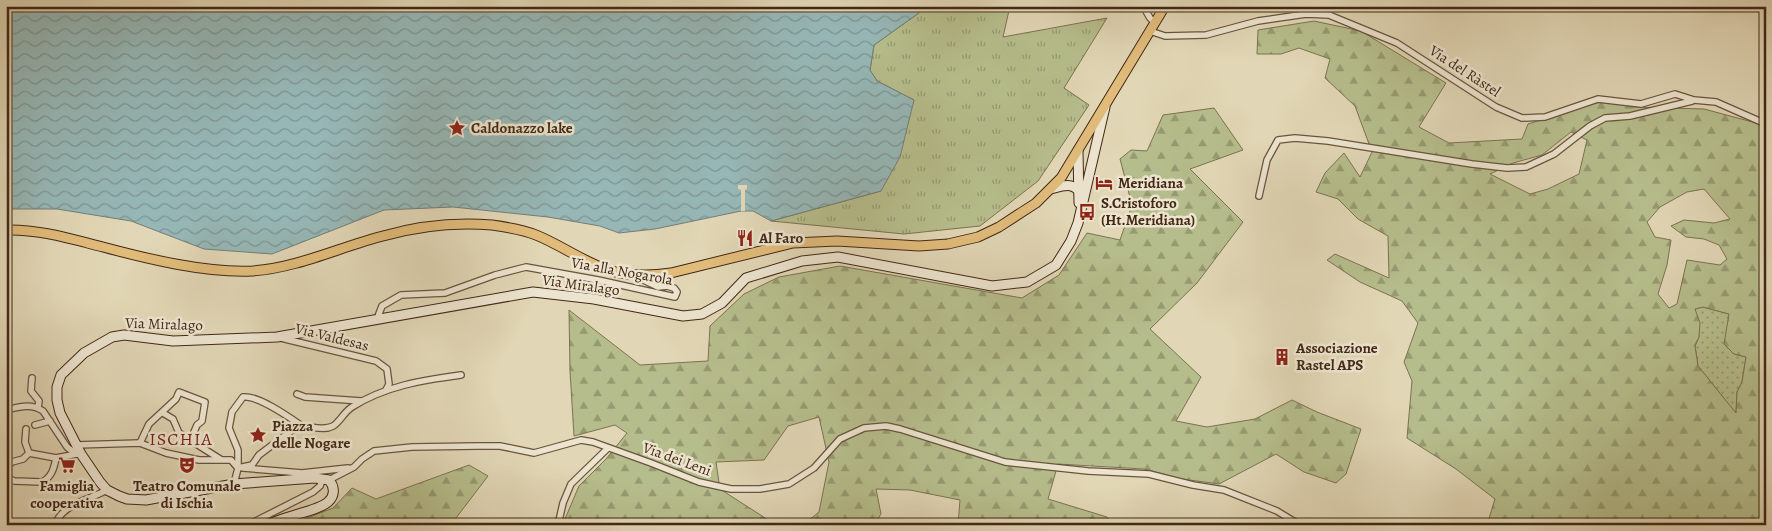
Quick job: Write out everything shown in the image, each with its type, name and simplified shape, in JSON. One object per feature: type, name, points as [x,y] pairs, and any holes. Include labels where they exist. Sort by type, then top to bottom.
[{"type":"main road","points":[[6,230],[54,234],[152,258],[223,271],[281,267],[383,236],[419,228],[455,225],[493,225],[535,235],[590,263],[609,270],[654,276],[793,243],[838,241],[919,246],[948,244],[978,237],[999,227],[1020,215],[1051,189],[1079,151],[1165,6]]},
{"type":"street","points":[[1143,6],[1150,18],[1152,27]]},
{"type":"street","name":"Via del Ràstel","points":[[1152,27],[1165,36],[1206,34],[1258,21],[1306,14],[1329,16],[1397,43],[1496,107],[1524,119],[1545,117],[1598,99],[1641,104],[1675,94],[1694,100],[1716,102],[1766,124]]},
{"type":"street","points":[[1259,196],[1267,160],[1278,140],[1295,138],[1328,141],[1472,164],[1507,168],[1526,167],[1554,154],[1590,126],[1606,118],[1630,116],[1694,100]]},
{"type":"street","points":[[1078,223],[1105,107]]},
{"type":"street","points":[[1078,223],[1079,151],[1087,151],[1092,162]]},
{"type":"street","points":[[1051,189],[1068,185],[1075,187],[1079,191]]},
{"type":"street","name":"Via Miralago","points":[[107,490],[78,451],[60,413],[57,388],[61,375],[70,365],[84,353],[112,337],[124,335],[172,341],[277,337],[533,292],[594,299],[683,316],[702,314],[722,303],[746,278],[802,261],[838,257],[992,286],[1027,282],[1056,265],[1071,241],[1078,223]]},
{"type":"street","name":"Via alla Nogarola","points":[[377,319],[382,306],[401,295],[445,293],[495,275],[526,267],[675,297],[677,292],[674,288],[666,286],[658,288],[632,274]]},
{"type":"street","name":"Via Valdesas","points":[[277,337],[376,361],[387,369],[389,384],[386,390]]},
{"type":"street","points":[[238,468],[252,465],[259,455],[295,428],[302,426],[331,427],[346,411],[386,390],[425,380],[461,375]]},
{"type":"street","points":[[32,378],[31,391],[39,401],[36,407]]},
{"type":"street","points":[[140,443],[149,424],[163,412],[179,392],[205,402],[202,421],[197,425],[191,439]]},
{"type":"street","points":[[298,394],[305,397],[363,401]]},
{"type":"street","points":[[234,484],[238,468],[238,450],[231,436],[230,421],[232,412],[242,398],[247,396],[260,401],[302,426]]},
{"type":"street","points":[[6,410],[20,406],[36,407],[43,411],[67,447],[78,451]]},
{"type":"street","points":[[163,412],[173,419],[179,433],[191,439],[220,460]]},
{"type":"street","points":[[35,425],[50,421]]},
{"type":"street","name":"Via dei Leni","points":[[248,525],[313,492],[326,479],[354,468],[362,459],[374,451],[392,448],[500,446],[534,453],[581,440],[608,448],[699,482],[731,489],[760,490],[788,484],[814,468],[840,439],[864,428],[886,426],[1005,462],[1088,472],[1149,474],[1193,485],[1224,490],[1277,510],[1300,525]]},
{"type":"street","points":[[26,428],[25,442],[29,453]]},
{"type":"street","points":[[29,453],[56,458],[78,451],[140,443],[166,453],[199,460],[231,460],[238,468],[302,472],[354,468]]},
{"type":"street","points":[[558,525],[563,503],[571,484],[608,448]]},
{"type":"street","points":[[6,468],[12,462],[23,459],[29,453]]},
{"type":"street","points":[[6,477],[14,481],[42,482],[53,472],[56,458]]},
{"type":"street","points":[[54,525],[61,513],[107,490],[127,499],[146,500],[234,484],[326,479],[334,490],[330,501],[325,504],[268,525]]},
{"type":"green space","points":[[924,6],[1010,6],[1003,37],[1107,18],[1064,88],[1089,105],[1038,181],[980,226],[904,234],[771,221],[881,191],[914,100],[877,81],[870,70],[874,45],[923,10]]},
{"type":"green space","points":[[1314,21],[1361,31],[1446,83],[1419,127],[1449,143],[1522,139],[1528,124],[1602,101],[1634,107],[1704,109],[1766,127],[1766,525],[1487,525],[1495,499],[1456,469],[1407,438],[1412,381],[1404,362],[1418,323],[1402,301],[1360,282],[1327,260],[1335,254],[1389,278],[1388,236],[1358,219],[1338,199],[1316,192],[1325,173],[1344,153],[1360,177],[1372,152],[1355,106],[1325,78],[1330,59],[1299,48],[1281,54],[1257,54],[1258,30]],"holes":[[[1571,132],[1587,140],[1579,174],[1548,189],[1530,194],[1490,174],[1513,163],[1542,155]],[[1704,189],[1730,219],[1714,223],[1684,220],[1671,226],[1686,237],[1704,239],[1719,245],[1727,259],[1720,265],[1687,260],[1677,304],[1669,308],[1658,294],[1667,265],[1671,240],[1655,237],[1647,222],[1660,207],[1687,192]],[[1703,307],[1729,314],[1724,344],[1734,354],[1746,357],[1742,382],[1737,392],[1736,413],[1698,366],[1695,346],[1699,337],[1700,323],[1695,309]]]},
{"type":"green space","points":[[1214,108],[1243,150],[1190,169],[1243,222],[1197,283],[1150,329],[1201,377],[1176,421],[1207,427],[1255,419],[1292,400],[1361,429],[1346,474],[1336,483],[1304,472],[1276,454],[1219,484],[1182,479],[1144,469],[1058,464],[1048,499],[1107,517],[1111,525],[958,525],[960,500],[910,490],[876,489],[881,514],[874,525],[803,525],[819,512],[829,462],[819,417],[788,426],[764,460],[716,462],[720,489],[776,525],[552,525],[565,519],[579,486],[606,459],[627,433],[615,425],[574,436],[569,310],[640,365],[708,361],[710,326],[744,294],[779,277],[840,266],[1022,298],[1059,275],[1087,233],[1120,240],[1132,205],[1120,159],[1131,150],[1147,151],[1163,115]]},
{"type":"green space","points":[[1703,307],[1729,314],[1734,354],[1746,357],[1742,382],[1737,392],[1736,414],[1698,366],[1695,346],[1699,337],[1695,309]]},
{"type":"green space","points":[[469,465],[488,476],[453,522],[460,525],[289,525],[333,508],[352,488],[376,499]]},
{"type":"water","name":"Caldonazzo lake","points":[[6,6],[924,6],[923,10],[874,45],[870,70],[877,81],[914,100],[900,157],[881,191],[771,221],[753,211],[741,211],[655,229],[619,233],[600,226],[548,217],[453,207],[384,210],[272,254],[204,249],[131,221],[57,209],[6,209]]},
{"type":"pier","points":[[738,185],[747,185],[745,190],[745,211],[741,211],[741,190],[738,189]]},
{"type":"place","name":"Caldonazzo lake","points":[[457,128]]},
{"type":"place","name":"Meridiana","points":[[1104,183]]},
{"type":"place","name":"S.Cristoforo (Ht.Meridiana)","points":[[1087,212]]},
{"type":"place","name":"Al Faro","points":[[745,238]]},
{"type":"place","name":"Associazione Rastel APS","points":[[1282,357]]},
{"type":"place","name":"Piazza delle Nogare","points":[[258,435]]},
{"type":"place","name":"Famiglia cooperativa","points":[[67,465]]},
{"type":"place","name":"Teatro Comunale di Ischia","points":[[187,465]]},
{"type":"district","name":"ISCHIA","points":[[181,439]]}]
